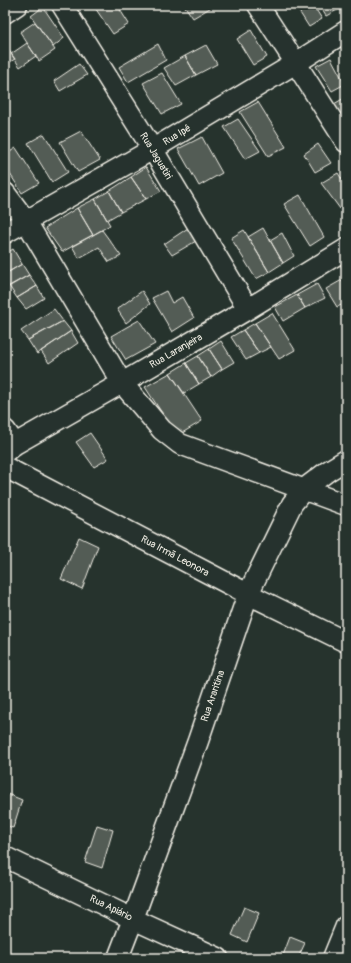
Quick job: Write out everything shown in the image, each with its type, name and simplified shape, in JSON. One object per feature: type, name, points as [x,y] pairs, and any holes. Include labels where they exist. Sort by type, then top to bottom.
[{"type":"street","points":[[5,13],[17,5]]},
{"type":"street","name":"Rua Jaguatiri","points":[[62,5],[152,149],[248,309]]},
{"type":"street","points":[[258,5],[346,142]]},
{"type":"street","name":"Rua Ipê","points":[[5,233],[152,149],[296,63],[346,31]]},
{"type":"street","points":[[5,193],[26,221],[122,383],[162,430],[180,444],[346,505]]},
{"type":"street","name":"Rua Laranjeira","points":[[8,442],[122,383],[346,249]]},
{"type":"street","name":"Rua Araritina","points":[[118,958],[198,741],[248,594],[292,504],[304,489],[346,460]]},
{"type":"street","name":"Rua Irmã Leonora","points":[[5,467],[248,594],[346,642]]},
{"type":"street","name":"Rua Apiário","points":[[5,857],[218,958]]},
{"type":"street","points":[[333,958],[346,926]]},
{"type":"building","points":[[78,5],[87,5],[81,9]]},
{"type":"building","points":[[93,5],[117,5],[129,24],[113,34]]},
{"type":"building","points":[[184,5],[215,5],[193,18]]},
{"type":"building","points":[[295,5],[313,5],[322,19],[309,27]]},
{"type":"building","points":[[319,5],[337,5],[339,9],[326,16]]},
{"type":"building","points":[[337,5],[345,5],[339,9]]},
{"type":"building","points":[[43,7],[64,38],[53,47],[31,16]]},
{"type":"building","points":[[35,22],[55,50],[39,61],[20,32]]},
{"type":"building","points":[[251,30],[267,57],[253,65],[237,39]]},
{"type":"building","points":[[346,42],[346,54],[340,45]]},
{"type":"building","points":[[27,43],[36,56],[20,67],[11,54]]},
{"type":"building","points":[[158,44],[166,60],[128,82],[119,67]]},
{"type":"building","points":[[5,45],[15,59],[5,65]]},
{"type":"building","points":[[206,45],[217,64],[196,75],[185,56]]},
{"type":"building","points":[[185,56],[196,75],[176,86],[164,68]]},
{"type":"building","points":[[331,58],[345,84],[332,91],[316,66]]},
{"type":"building","points":[[79,64],[87,75],[60,91],[54,81]]},
{"type":"building","points":[[162,73],[181,104],[162,114],[143,83]]},
{"type":"building","points":[[346,97],[346,116],[342,118],[334,104]]},
{"type":"building","points":[[258,102],[286,147],[268,156],[240,112]]},
{"type":"building","points":[[238,119],[260,151],[245,159],[224,127]]},
{"type":"building","points":[[81,131],[100,160],[78,172],[60,142]]},
{"type":"building","points":[[44,134],[68,172],[52,182],[28,143]]},
{"type":"building","points":[[202,137],[222,173],[199,186],[178,149]]},
{"type":"building","points":[[318,144],[331,163],[315,172],[304,154]]},
{"type":"building","points":[[16,148],[39,183],[22,193],[5,166],[5,155]]},
{"type":"building","points":[[146,167],[161,191],[146,199],[131,177]]},
{"type":"building","points":[[338,173],[346,186],[346,217],[321,183]]},
{"type":"building","points":[[131,177],[146,199],[121,212],[109,191]]},
{"type":"building","points":[[109,191],[121,212],[107,220],[95,199]]},
{"type":"building","points":[[300,195],[324,237],[310,246],[284,204]]},
{"type":"building","points":[[95,199],[110,225],[93,235],[77,208]]},
{"type":"building","points":[[77,208],[93,235],[62,252],[45,228]]},
{"type":"building","points":[[188,228],[196,241],[172,255],[164,244]]},
{"type":"building","points":[[263,228],[283,263],[269,272],[248,237]]},
{"type":"building","points":[[102,230],[121,256],[109,262],[99,247],[79,258],[72,246]]},
{"type":"building","points":[[244,230],[269,272],[256,279],[231,238]]},
{"type":"building","points":[[282,233],[294,256],[283,263],[270,240]]},
{"type":"building","points":[[13,249],[22,264],[5,274],[5,254]]},
{"type":"building","points":[[346,263],[346,274],[341,266]]},
{"type":"building","points":[[22,264],[29,275],[5,289],[5,274]]},
{"type":"building","points":[[29,275],[37,286],[17,298],[9,286]]},
{"type":"building","points":[[342,280],[346,287],[346,303],[337,307],[326,289]]},
{"type":"building","points":[[317,284],[325,298],[305,308],[297,295]]},
{"type":"building","points":[[37,286],[44,298],[26,309],[17,298]]},
{"type":"building","points":[[142,291],[150,304],[126,323],[117,309]]},
{"type":"building","points":[[166,291],[172,303],[182,297],[194,318],[172,332],[152,298]]},
{"type":"building","points":[[297,295],[305,308],[283,321],[275,307]]},
{"type":"building","points":[[54,309],[63,321],[28,340],[21,331]]},
{"type":"building","points":[[272,313],[295,350],[279,359],[255,323]]},
{"type":"building","points":[[139,320],[155,344],[126,360],[111,336]]},
{"type":"building","points":[[63,321],[71,331],[37,354],[28,340]]},
{"type":"building","points":[[255,323],[271,347],[259,353],[243,330]]},
{"type":"building","points":[[243,330],[259,353],[246,360],[231,337]]},
{"type":"building","points":[[71,331],[78,343],[49,363],[41,351]]},
{"type":"building","points":[[221,341],[234,362],[222,369],[209,349]]},
{"type":"building","points":[[209,349],[222,369],[211,377],[198,356]]},
{"type":"building","points":[[198,356],[211,377],[199,384],[186,363]]},
{"type":"building","points":[[186,363],[199,384],[184,393],[170,373]]},
{"type":"building","points":[[170,373],[202,421],[177,436],[145,387]]},
{"type":"building","points":[[90,433],[108,459],[94,467],[76,442]]},
{"type":"building","points":[[79,537],[98,546],[82,589],[61,579]]},
{"type":"building","points":[[5,793],[22,800],[13,828],[5,825]]},
{"type":"building","points":[[97,825],[113,830],[102,868],[85,862]]},
{"type":"building","points":[[244,907],[259,913],[247,942],[232,935]]},
{"type":"building","points":[[290,937],[305,943],[298,958],[282,958]]}]
